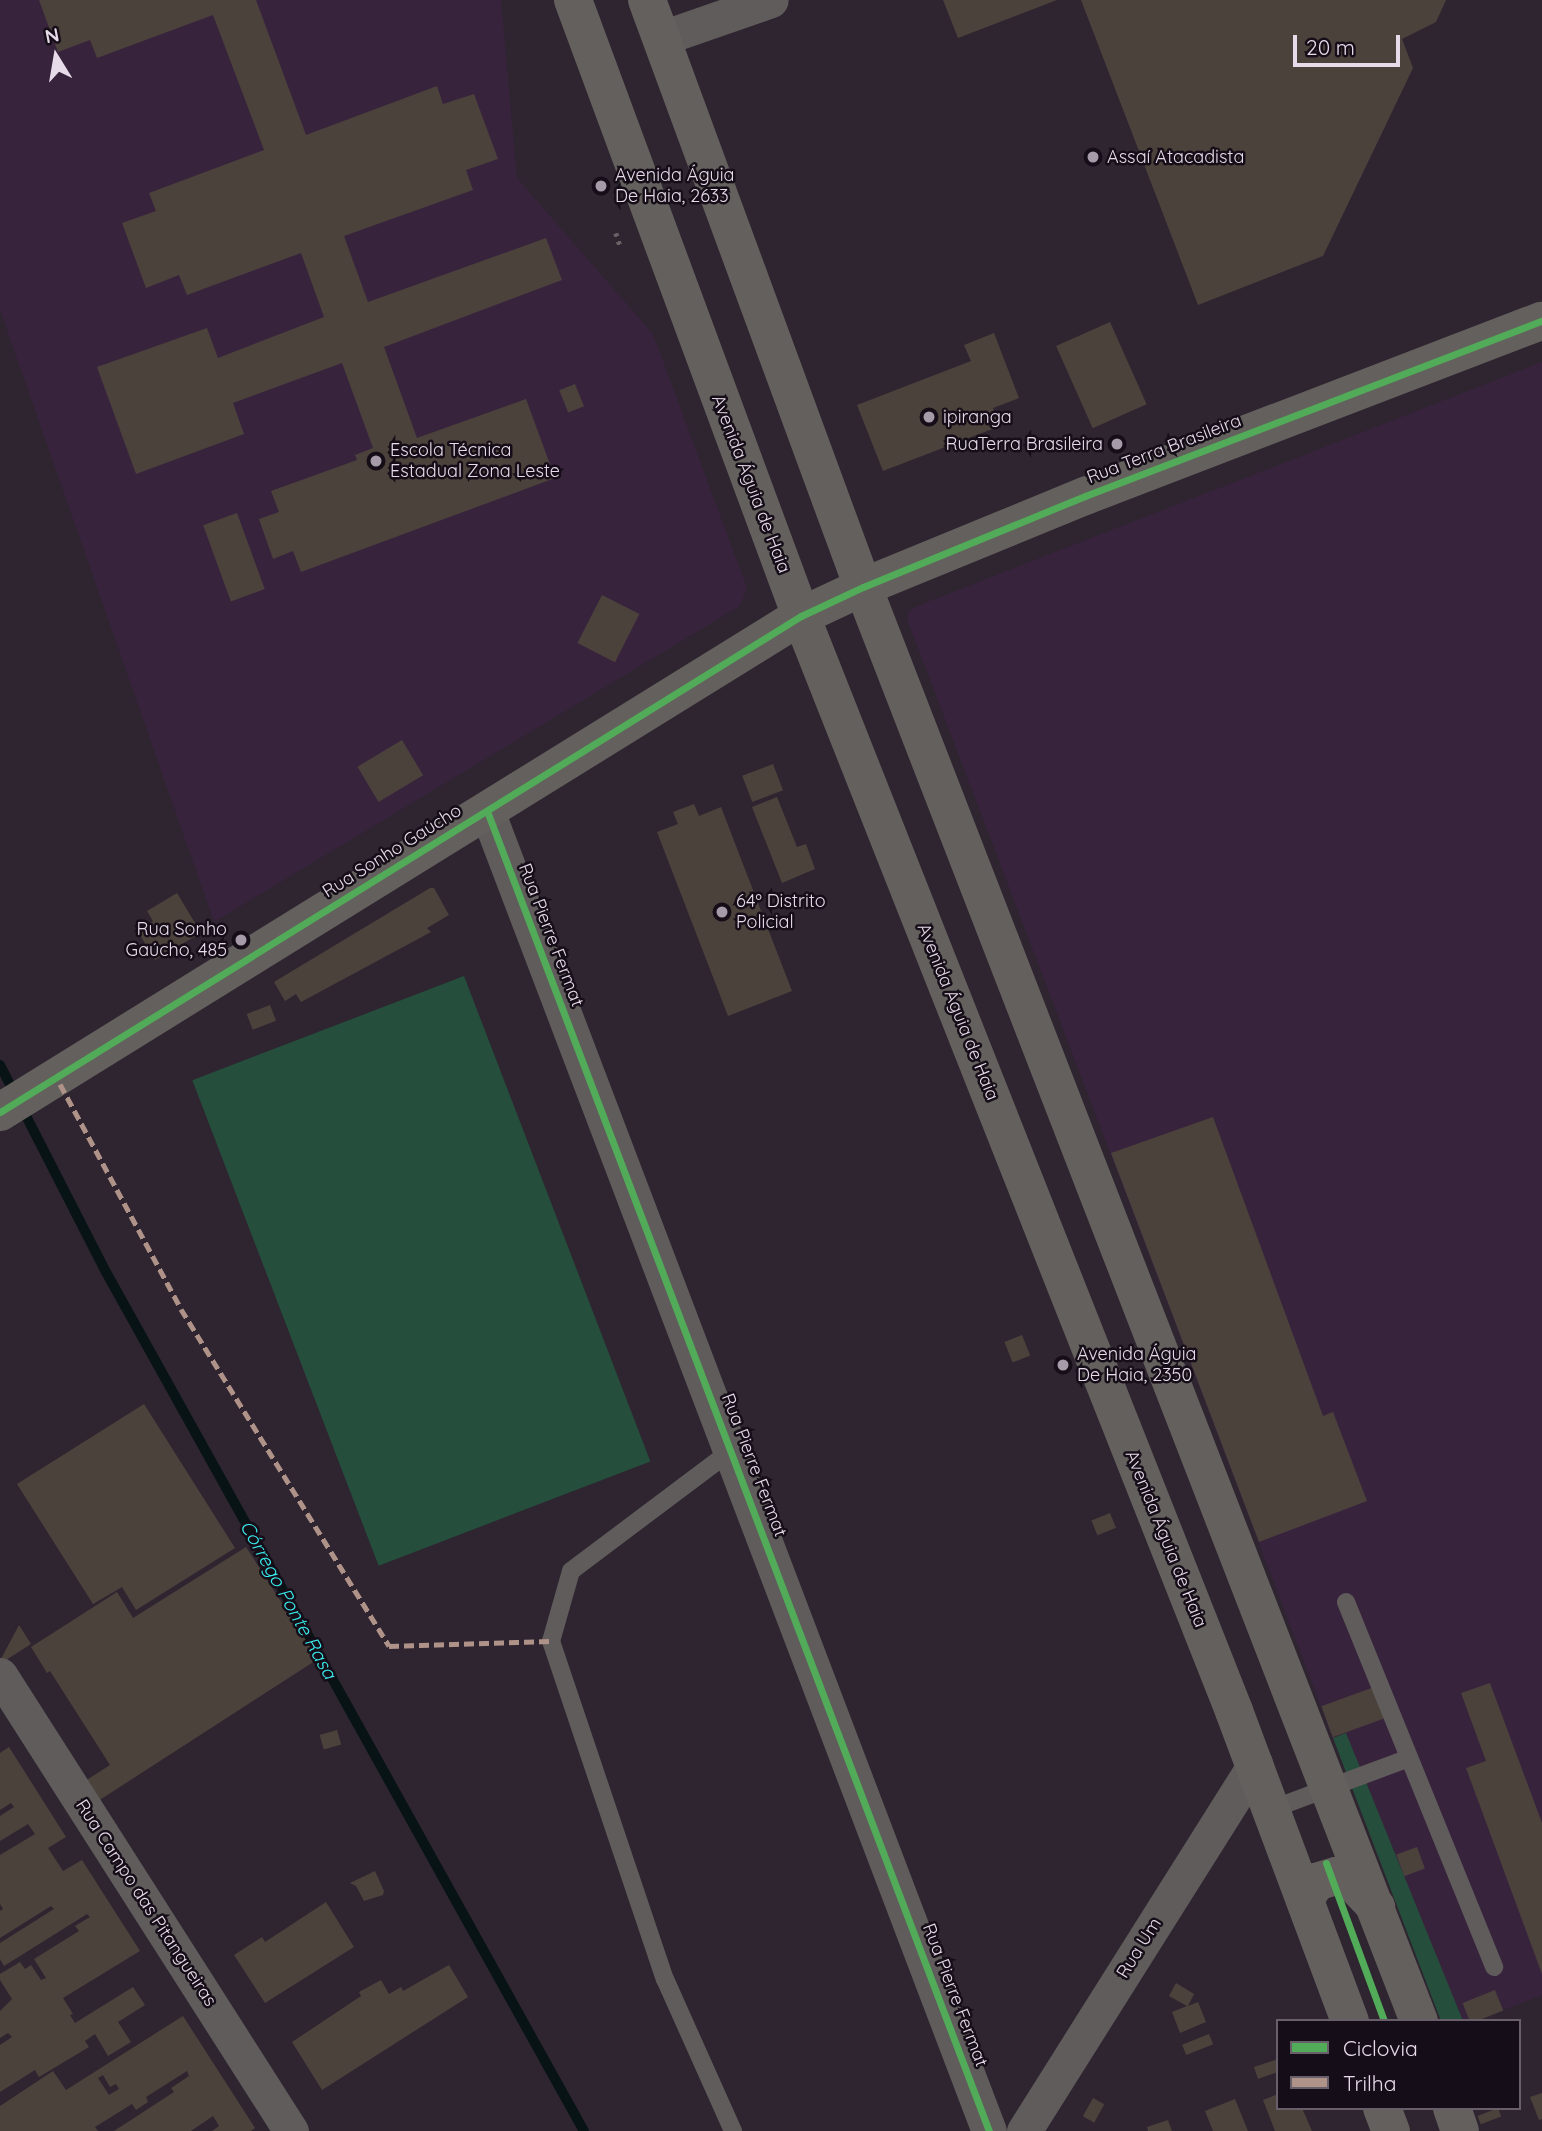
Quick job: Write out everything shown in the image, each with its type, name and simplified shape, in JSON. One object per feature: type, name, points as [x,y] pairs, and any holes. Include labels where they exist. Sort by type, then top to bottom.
[{"type":"main road","name":"Avenida Águia de Haia","points":[[573,0],[801,616],[1255,1764],[1349,2019]]},
{"type":"main road","points":[[647,0],[863,587],[1331,1788],[1418,2019]]},
{"type":"main road","name":"Rua Terra Brasileira","points":[[801,616],[863,587],[1085,496],[1542,321]]},
{"type":"main road","name":"Rua Sonho Gaúcho","points":[[0,1112],[801,616]]},
{"type":"main road","points":[[1306,1898],[1315,1882],[1336,1876],[1354,1884],[1377,1909]]},
{"type":"main road","points":[[1383,2110],[1391,2131]]},
{"type":"main road","points":[[1453,2110],[1460,2131]]},
{"type":"street","points":[[662,38],[771,0]]},
{"type":"street","name":"Rua Pierre Fermat","points":[[487,811],[989,2131]]},
{"type":"street","name":"Rua Campo das Pitangueiras","points":[[0,1675],[291,2131]]},
{"type":"street","name":"Rua Um","points":[[1024,2131],[1255,1764]]},
{"type":"lane","points":[[732,1450],[570,1572],[551,1641],[665,1979],[733,2131]]},
{"type":"lane","points":[[1346,1602],[1494,1967]]},
{"type":"lane","points":[[1272,1810],[1409,1758]]},
{"type":"shaded area","name":"Escola Técnica Estadual Zona Leste","points":[[0,0],[501,0],[517,178],[653,334],[747,588],[740,606],[214,922],[0,310]]},
{"type":"shaded area","points":[[1542,362],[1542,1995],[1480,2019],[1462,2019],[1333,1738],[908,622],[908,612],[917,606]]},
{"type":"green space","points":[[464,976],[650,1461],[379,1566],[192,1080]]},
{"type":"green space","points":[[1346,1733],[1462,2019],[1440,2019],[1333,1738]]},
{"type":"building","points":[[39,0],[256,0],[306,135],[437,86],[443,104],[474,94],[498,159],[466,170],[473,190],[344,236],[368,302],[546,238],[562,280],[384,347],[417,438],[526,399],[555,478],[301,572],[293,551],[273,559],[259,519],[279,512],[271,491],[357,460],[355,455],[373,448],[342,363],[233,403],[244,434],[136,474],[97,367],[207,328],[218,358],[324,317],[301,253],[187,295],[179,275],[146,288],[122,223],[156,211],[149,193],[264,150],[213,15],[97,58],[90,40],[58,52]]},
{"type":"building","points":[[943,0],[1057,0],[958,38]]},
{"type":"building","points":[[1081,0],[1446,0],[1436,22],[1402,39],[1413,68],[1323,256],[1198,305]]},
{"type":"building","points":[[1110,322],[1147,404],[1093,428],[1056,346]]},
{"type":"building","name":"ipiranga","points":[[994,333],[1019,398],[993,408],[1000,426],[883,471],[857,405],[971,361],[964,345]]},
{"type":"building","points":[[575,384],[584,406],[568,413],[559,390]]},
{"type":"building","points":[[237,513],[265,589],[231,601],[203,525]]},
{"type":"building","points":[[602,595],[639,614],[615,662],[577,643]]},
{"type":"building","points":[[402,740],[423,775],[379,802],[357,767]]},
{"type":"building","points":[[773,764],[783,790],[752,802],[742,776]]},
{"type":"building","points":[[777,797],[797,847],[806,844],[815,869],[782,883],[752,807]]},
{"type":"building","points":[[694,804],[699,816],[721,807],[792,991],[728,1016],[657,832],[678,824],[673,812]]},
{"type":"building","points":[[434,888],[449,915],[427,928],[431,932],[301,1002],[296,994],[285,1001],[274,982]]},
{"type":"building","points":[[177,893],[201,933],[155,960],[137,930],[153,921],[147,911]]},
{"type":"building","points":[[270,1005],[276,1021],[253,1030],[247,1014]]},
{"type":"building","points":[[1213,1117],[1323,1416],[1333,1412],[1367,1501],[1259,1542],[1111,1153]]},
{"type":"building","points":[[1022,1335],[1030,1355],[1013,1363],[1004,1342]]},
{"type":"building","points":[[144,1404],[235,1548],[136,1610],[122,1587],[93,1604],[17,1484]]},
{"type":"building","points":[[1110,1513],[1116,1528],[1097,1535],[1091,1520]]},
{"type":"building","points":[[246,1547],[318,1659],[95,1803],[82,1783],[110,1765],[50,1671],[47,1673],[31,1647],[117,1592],[133,1618]]},
{"type":"building","points":[[19,1625],[31,1644],[3,1662],[1,1659]]},
{"type":"building","points":[[1490,1683],[1542,1823],[1542,1974],[1466,1768],[1486,1761],[1461,1693]]},
{"type":"building","points":[[1374,1687],[1385,1718],[1333,1737],[1321,1706]]},
{"type":"building","points":[[337,1730],[341,1744],[324,1749],[320,1735]]},
{"type":"building","points":[[9,1747],[66,1837],[48,1848],[63,1871],[82,1860],[140,1951],[63,1998],[73,2014],[70,2015],[75,2023],[133,1987],[145,2005],[118,2022],[131,2042],[108,2056],[95,2034],[85,2041],[89,2047],[39,2077],[35,2070],[0,2092],[0,2045],[12,2037],[8,2033],[0,2038],[0,2011],[12,1999],[0,1980],[0,1974],[20,1962],[25,1969],[31,1965],[41,1980],[46,1978],[34,1959],[79,1931],[75,1926],[90,1917],[87,1914],[4,1966],[0,1959],[0,1943],[54,1909],[51,1906],[0,1938],[0,1911],[3,1909],[0,1904],[0,1855],[35,1834],[28,1824],[0,1841],[0,1816],[14,1807],[11,1803],[0,1810],[0,1753]]},
{"type":"building","points":[[1417,1847],[1425,1869],[1404,1876],[1396,1855]]},
{"type":"building","points":[[375,1871],[384,1891],[383,1895],[364,1901],[356,1886],[350,1883]]},
{"type":"building","points":[[326,1902],[354,1947],[265,2003],[234,1955],[262,1937],[265,1942]]},
{"type":"building","points":[[449,1965],[468,1997],[322,2090],[292,2042],[361,1996],[359,1992],[381,1980],[389,1994],[401,1987],[403,1991]]},
{"type":"building","points":[[1176,1983],[1194,1994],[1188,2006],[1198,2002],[1206,2022],[1180,2033],[1172,2012],[1187,2006],[1169,1996]]},
{"type":"building","points":[[1495,1990],[1503,2010],[1482,2019],[1469,2019],[1463,2003]]},
{"type":"building","points":[[183,2016],[255,2128],[251,2131],[212,2131],[219,2126],[213,2116],[191,2131],[114,2131],[174,2092],[171,2088],[189,2076],[187,2071],[146,2097],[148,2102],[136,2110],[132,2104],[95,2127],[98,2131],[0,2131],[0,2106],[53,2071],[66,2090]],"holes":[[[103,2075],[110,2087],[116,2084],[119,2089],[109,2095],[98,2078]]]},
{"type":"building","points":[[1209,2034],[1213,2044],[1186,2055],[1182,2045]]},
{"type":"building","points":[[1276,2060],[1276,2073],[1258,2079],[1254,2067]]},
{"type":"building","points":[[1542,2093],[1542,2119],[1539,2120],[1530,2097]]},
{"type":"building","points":[[1276,2095],[1276,2110],[1303,2110],[1312,2131],[1275,2131],[1263,2100]]},
{"type":"building","points":[[1093,2098],[1104,2104],[1094,2123],[1083,2116]]},
{"type":"building","points":[[1235,2099],[1248,2131],[1213,2131],[1205,2111]]},
{"type":"building","points":[[1499,2110],[1501,2116],[1481,2124],[1477,2116]]},
{"type":"building","points":[[1168,2120],[1172,2131],[1148,2131],[1147,2127]]},
{"type":"waterway","name":"Córrego Ponte Rasa","points":[[0,1065],[106,1272],[584,2131]]},
{"type":"marked path","points":[[60,1084],[181,1309],[389,1646],[551,1641]]},
{"type":"cycle path","points":[[0,1112],[801,616],[863,587],[1085,496],[1542,321]]},
{"type":"cycle path","points":[[487,811],[989,2131]]},
{"type":"cycle path","points":[[1326,1863],[1383,2019]]},
{"type":"place","name":"Assaí Atacadista","points":[[1093,157]]},
{"type":"place","name":"Avenida Águia De Haia, 2633","points":[[601,186]]},
{"type":"place","name":"ipiranga","points":[[929,417]]},
{"type":"place","name":"RuaTerra Brasileira","points":[[1117,444]]},
{"type":"place","name":"Escola Técnica Estadual Zona Leste","points":[[376,461]]},
{"type":"place","name":"64º Distrito Policial","points":[[722,912]]},
{"type":"place","name":"Rua Sonho Gaúcho, 485","points":[[241,940]]},
{"type":"place","name":"Avenida Águia De Haia, 2350","points":[[1063,1365]]}]
